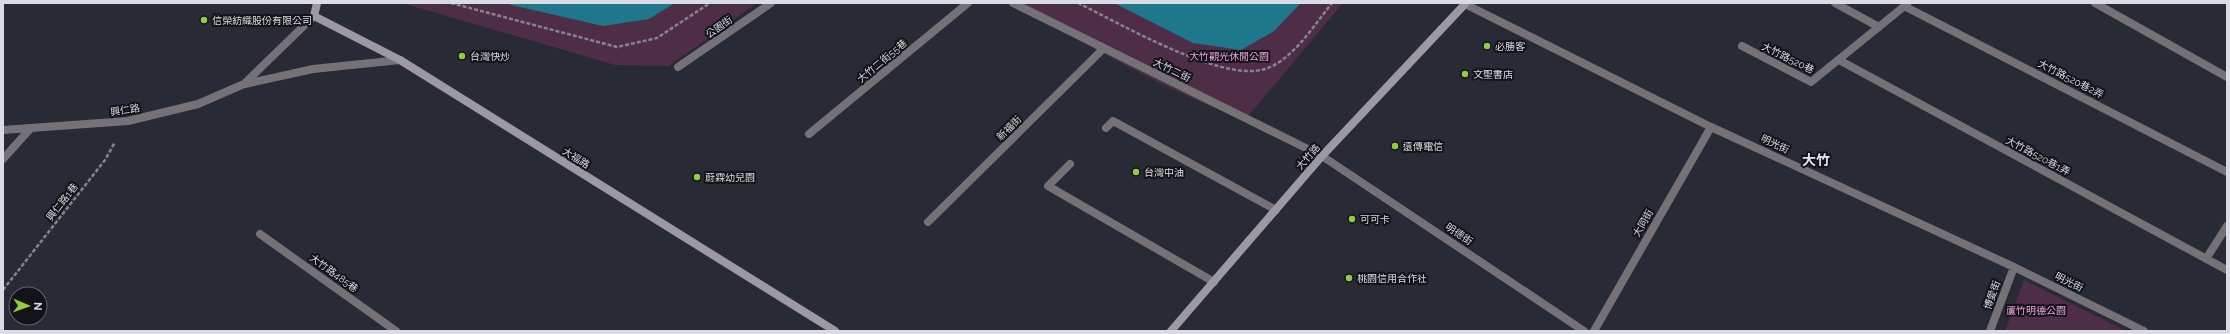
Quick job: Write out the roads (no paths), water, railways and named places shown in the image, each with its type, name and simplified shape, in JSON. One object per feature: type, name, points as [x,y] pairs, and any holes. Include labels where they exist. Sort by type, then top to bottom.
[{"type":"street","points":[[314,16],[317,3]]},
{"type":"street","name":"公園街","points":[[678,67],[771,3]]},
{"type":"street","name":"大竹二街55巷","points":[[809,134],[968,3]]},
{"type":"street","name":"大竹二街","points":[[1014,3],[1322,156]]},
{"type":"street","points":[[1835,3],[1879,27]]},
{"type":"street","points":[[2095,3],[2227,77]]},
{"type":"street","name":"明光街","points":[[1465,4],[1711,127],[2014,267],[2144,331]]},
{"type":"street","name":"大竹路","points":[[1172,331],[1322,156],[1465,4]]},
{"type":"street","name":"大竹路520巷","points":[[1742,46],[1811,82],[1906,5]]},
{"type":"street","name":"大竹路520巷2弄","points":[[1906,5],[2227,172]]},
{"type":"street","name":"大福路","points":[[314,16],[400,60],[834,331]]},
{"type":"street","name":"興仁路","points":[[244,84],[282,49],[314,16]]},
{"type":"street","name":"新福街","points":[[928,222],[1104,48]]},
{"type":"street","name":"興仁路","points":[[3,130],[128,121],[198,104],[244,84],[313,69],[400,60]]},
{"type":"street","name":"大竹路520巷1弄","points":[[1839,60],[2227,270]]},
{"type":"street","points":[[1106,128],[1113,121],[1276,210]]},
{"type":"street","name":"大同街","points":[[1594,331],[1711,127]]},
{"type":"street","points":[[3,159],[30,129]]},
{"type":"street","name":"明德街","points":[[1322,156],[1584,331]]},
{"type":"street","points":[[1070,164],[1048,186],[1214,282]]},
{"type":"street","points":[[2206,259],[2227,226]]},
{"type":"street","name":"大竹路485巷","points":[[260,234],[396,331]]},
{"type":"street","name":"博愛街","points":[[1990,331],[2014,267]]},
{"type":"water","points":[[503,3],[675,3],[649,19],[603,26]]},
{"type":"water","points":[[1114,3],[1301,3],[1274,31],[1241,50],[1193,43]]},
{"type":"place","name":"信榮紡織股份有限公司","points":[[204,20]]},
{"type":"place","name":"必勝客","points":[[1487,46]]},
{"type":"place","name":"台灣快炒","points":[[462,56]]},
{"type":"place","name":"文聖書店","points":[[1465,74]]},
{"type":"place","name":"遠傳電信","points":[[1395,146]]},
{"type":"place","name":"台灣中油","points":[[1136,172]]},
{"type":"place","name":"蔚霖幼兒園","points":[[697,177]]},
{"type":"place","name":"可可卡","points":[[1352,219]]},
{"type":"place","name":"桃園信用合作社","points":[[1349,278]]},
{"type":"district","name":"大竹","points":[[1816,160]]},
{"type":"park label","name":"大竹觀光休閒公園","points":[[1229,56]]},
{"type":"park label","name":"蘆竹明德公園","points":[[2036,310]]}]
